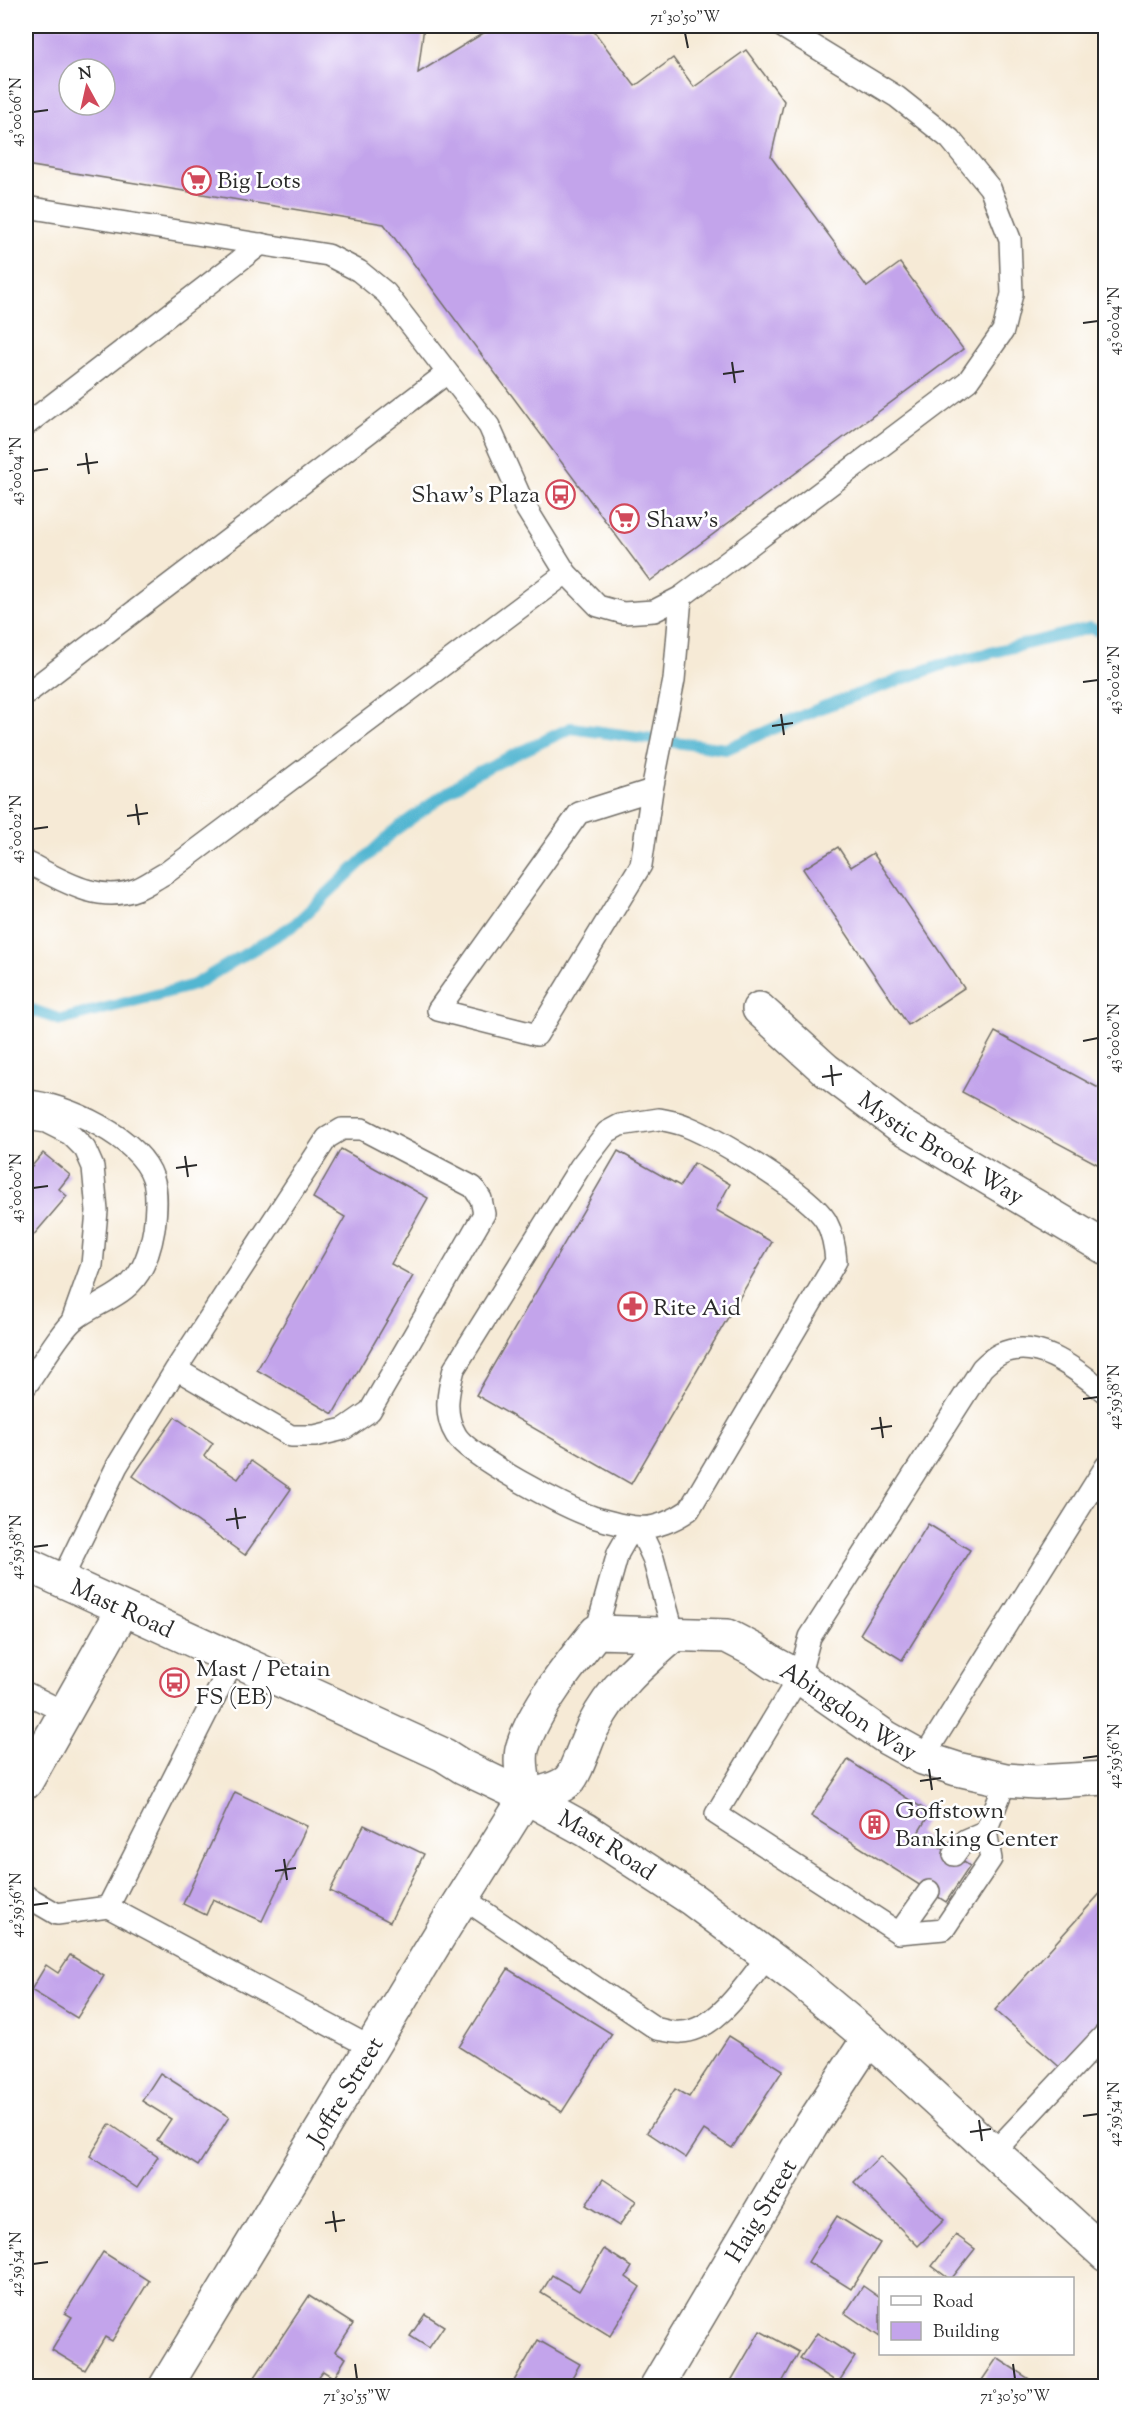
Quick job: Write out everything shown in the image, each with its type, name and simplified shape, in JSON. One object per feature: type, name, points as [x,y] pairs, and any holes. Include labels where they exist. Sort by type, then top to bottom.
[{"type":"street","name":"Mystic Brook Way","points":[[759,1009],[826,1070],[898,1125],[1106,1248]]},
{"type":"street","name":"Mast Road","points":[[26,1564],[444,1755],[586,1830],[683,1894],[768,1956],[869,2038],[1106,2255]]},
{"type":"street","points":[[28,1772],[66,1713],[123,1610]]},
{"type":"street","name":"Abingdon Way","points":[[596,1632],[727,1636],[799,1677],[887,1738],[922,1758],[957,1769],[1006,1779],[1035,1782],[1106,1778]]},
{"type":"street","points":[[596,1632],[576,1657],[536,1717],[522,1747],[522,1772],[526,1797],[549,1790],[570,1779],[593,1726],[608,1700],[630,1674],[674,1635]]},
{"type":"street","name":"Joffre Street","points":[[166,2386],[526,1797]]},
{"type":"street","name":"Haig Street","points":[[657,2386],[811,2126],[869,2038]]},
{"type":"lane","points":[[26,207],[328,255],[359,271],[386,294],[489,426],[524,505],[566,573],[598,606],[623,613],[654,611],[681,597],[968,381],[1003,332],[1012,294],[1010,239],[990,188],[950,139],[897,97],[781,26]]},
{"type":"lane","points":[[26,425],[261,244]]},
{"type":"lane","points":[[26,694],[447,373]]},
{"type":"lane","points":[[26,862],[78,887],[108,896],[136,890],[166,873],[566,573]]},
{"type":"lane","points":[[652,790],[579,813],[438,1010],[537,1035],[641,864],[652,790],[674,680],[681,597]]},
{"type":"lane","points":[[26,1101],[49,1103],[77,1114],[104,1129],[127,1144],[143,1160],[153,1178],[155,1219],[152,1240],[145,1262],[131,1283],[72,1321]]},
{"type":"lane","points":[[26,1119],[46,1122],[70,1134],[85,1149],[93,1167],[97,1211],[94,1256],[72,1321],[26,1386]]},
{"type":"lane","points":[[596,1632],[618,1553],[626,1539],[639,1528],[669,1521],[689,1510],[836,1261],[831,1232],[816,1209],[806,1199],[725,1146],[684,1125],[659,1119],[620,1125],[607,1132],[580,1167],[454,1369],[447,1396],[450,1423],[466,1449],[556,1500],[593,1517],[639,1528]]},
{"type":"lane","points":[[62,1581],[117,1466],[176,1369],[327,1138],[342,1129],[362,1129],[473,1187],[481,1199],[484,1215],[370,1411],[344,1429],[315,1436],[291,1437],[176,1369]]},
{"type":"lane","points":[[1006,1779],[986,1831],[991,1859],[944,1929],[899,1933],[716,1814],[799,1677],[810,1637],[981,1368],[1000,1354],[1020,1349],[1039,1350],[1081,1374],[1106,1393]]},
{"type":"lane","points":[[922,1758],[1106,1466]]},
{"type":"lane","points":[[639,1528],[653,1558],[674,1635]]},
{"type":"lane","points":[[108,1907],[234,1659]]},
{"type":"lane","points":[[26,1693],[66,1713]]},
{"type":"lane","points":[[954,1855],[965,1840],[986,1831]]},
{"type":"lane","points":[[899,1933],[928,1891]]},
{"type":"lane","points":[[26,1896],[57,1914],[108,1907],[372,2048]]},
{"type":"lane","points":[[463,1898],[657,2029],[682,2032],[708,2023],[733,2000],[768,1956]]},
{"type":"lane","points":[[993,2152],[1106,2033]]},
{"type":"building","points":[[26,26],[424,26],[418,73],[495,26],[590,26],[635,86],[673,58],[694,87],[746,50],[784,101],[771,157],[867,287],[900,263],[963,349],[650,581],[384,224],[26,165]]},
{"type":"building","points":[[838,847],[851,867],[873,853],[964,988],[908,1025],[803,869]]},
{"type":"building","points":[[995,1032],[1106,1092],[1106,1159],[1101,1166],[962,1092]]},
{"type":"building","points":[[341,1149],[428,1198],[391,1264],[413,1276],[333,1414],[257,1370],[345,1217],[313,1198]]},
{"type":"building","points":[[618,1151],[680,1186],[694,1163],[730,1184],[716,1210],[772,1242],[631,1484],[476,1395]]},
{"type":"building","points":[[43,1153],[70,1175],[59,1189],[67,1196],[26,1244],[26,1161],[32,1166]]},
{"type":"building","points":[[175,1417],[213,1443],[204,1456],[238,1479],[251,1461],[291,1489],[245,1555],[133,1476]]},
{"type":"building","points":[[928,1524],[970,1550],[902,1660],[860,1634]]},
{"type":"building","name":"Goffstown Banking Center","points":[[848,1760],[930,1813],[918,1833],[970,1866],[946,1902],[811,1816]]},
{"type":"building","points":[[235,1792],[307,1826],[262,1921],[213,1899],[206,1915],[183,1904]]},
{"type":"building","points":[[364,1825],[424,1854],[390,1922],[330,1891]]},
{"type":"building","points":[[1106,1887],[1106,2025],[1064,2071],[995,2010]]},
{"type":"building","points":[[70,1955],[104,1976],[77,2018],[31,1990],[46,1965],[58,1973]]},
{"type":"building","points":[[508,1969],[612,2034],[562,2112],[459,2047]]},
{"type":"building","points":[[729,2036],[783,2070],[732,2148],[704,2130],[686,2158],[647,2132],[675,2089],[689,2097]]},
{"type":"building","points":[[160,2073],[229,2117],[198,2166],[157,2140],[171,2119],[142,2101]]},
{"type":"building","points":[[110,2124],[158,2157],[137,2188],[90,2156]]},
{"type":"building","points":[[880,2156],[944,2220],[918,2246],[854,2182]]},
{"type":"building","points":[[603,2179],[636,2201],[619,2226],[586,2205]]},
{"type":"building","points":[[837,2216],[880,2243],[851,2289],[808,2262]]},
{"type":"building","points":[[956,2235],[975,2249],[953,2277],[947,2277],[932,2266]]},
{"type":"building","points":[[604,2249],[632,2267],[626,2277],[640,2287],[610,2336],[541,2293],[552,2275],[579,2291]]},
{"type":"building","points":[[103,2252],[149,2281],[112,2341],[105,2337],[85,2370],[52,2350],[72,2317],[65,2313]]},
{"type":"building","points":[[863,2286],[879,2297],[879,2336],[845,2313]]},
{"type":"building","points":[[309,2296],[353,2324],[335,2351],[346,2358],[334,2378],[323,2371],[312,2386],[263,2386],[253,2380]]},
{"type":"building","points":[[425,2314],[444,2326],[429,2348],[410,2336]]},
{"type":"building","points":[[760,2331],[799,2352],[780,2386],[728,2386]]},
{"type":"building","points":[[817,2333],[855,2357],[838,2383],[800,2358]]},
{"type":"building","points":[[538,2340],[580,2364],[567,2386],[511,2386]]},
{"type":"building","points":[[997,2358],[1040,2386],[978,2386]]},
{"type":"waterway","points":[[26,1008],[61,1020],[194,985],[294,925],[395,830],[472,775],[571,728],[726,749],[823,707],[941,665],[1090,628],[1106,634]]},
{"type":"place","name":"Big Lots","points":[[196,180]]},
{"type":"place","name":"Shaw's Plaza","points":[[561,494]]},
{"type":"place","name":"Shaw's","points":[[625,519]]},
{"type":"place","name":"Rite Aid","points":[[632,1307]]},
{"type":"place","name":"Mast / Petain FS (EB)","points":[[175,1682]]},
{"type":"place","name":"Goffstown Banking Center","points":[[874,1824]]}]
